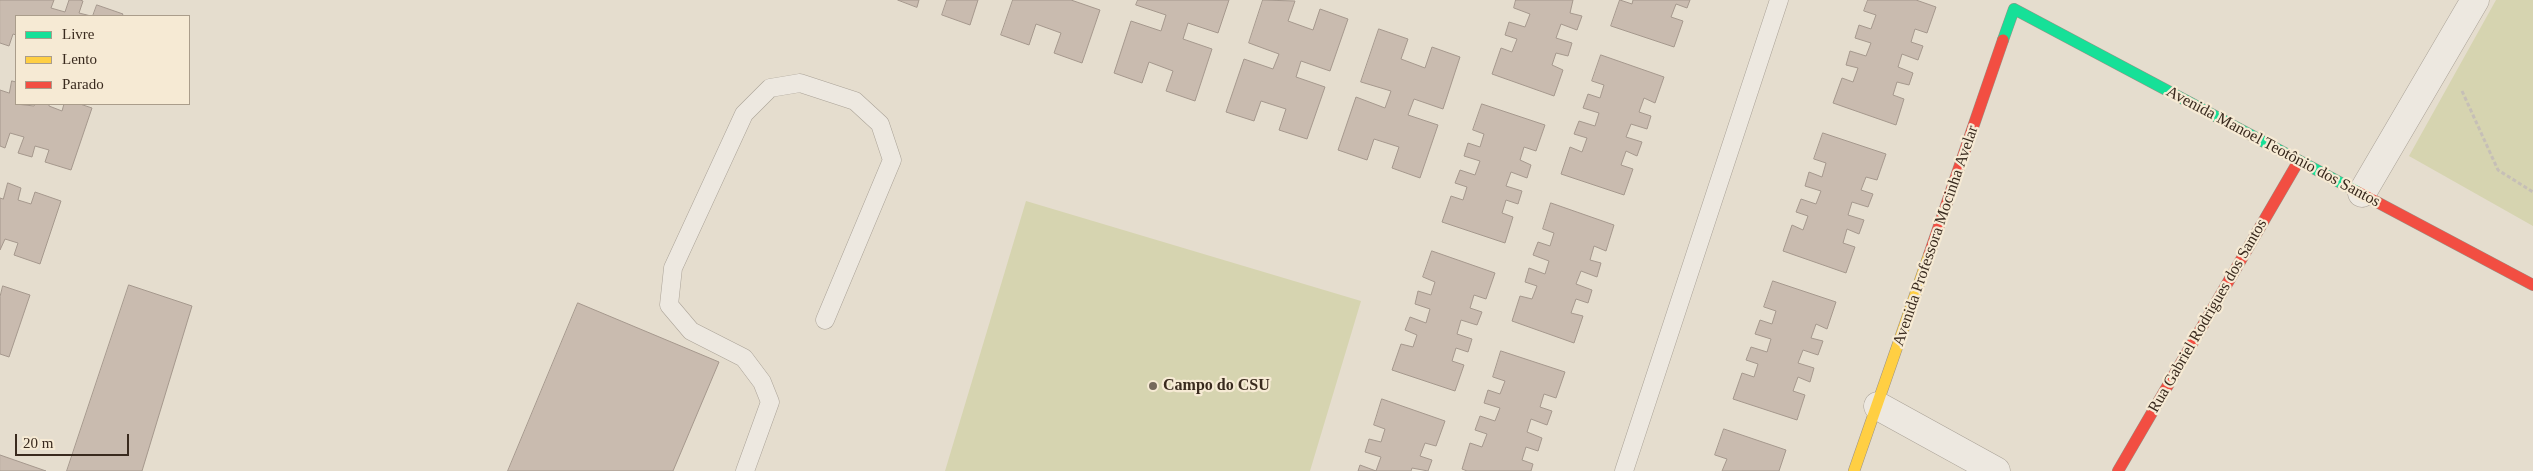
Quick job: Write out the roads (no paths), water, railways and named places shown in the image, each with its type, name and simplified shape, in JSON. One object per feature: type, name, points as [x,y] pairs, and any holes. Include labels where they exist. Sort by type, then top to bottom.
[{"type":"street","points":[[2362,193],[2475,0]]},
{"type":"street","name":"Avenida Manoel Teotônio dos Santos","points":[[2016,5],[2298,162],[2362,193],[2533,285]]},
{"type":"street","name":"Avenida Professora Mocinha Avelar","points":[[1854,471],[2016,5]]},
{"type":"street","name":"Rua Gabriel Rodrigues dos Santos","points":[[2118,471],[2298,162]]},
{"type":"street","points":[[1878,406],[1996,471]]},
{"type":"lane","points":[[1624,471],[1779,0]]},
{"type":"lane","points":[[745,471],[770,402],[762,382],[744,358],[691,331],[669,305],[673,268],[744,114],[770,88],[800,83],[855,101],[880,124],[892,160],[825,320]]},
{"type":"place","name":"Campo do CSU","points":[[1153,386]]}]
